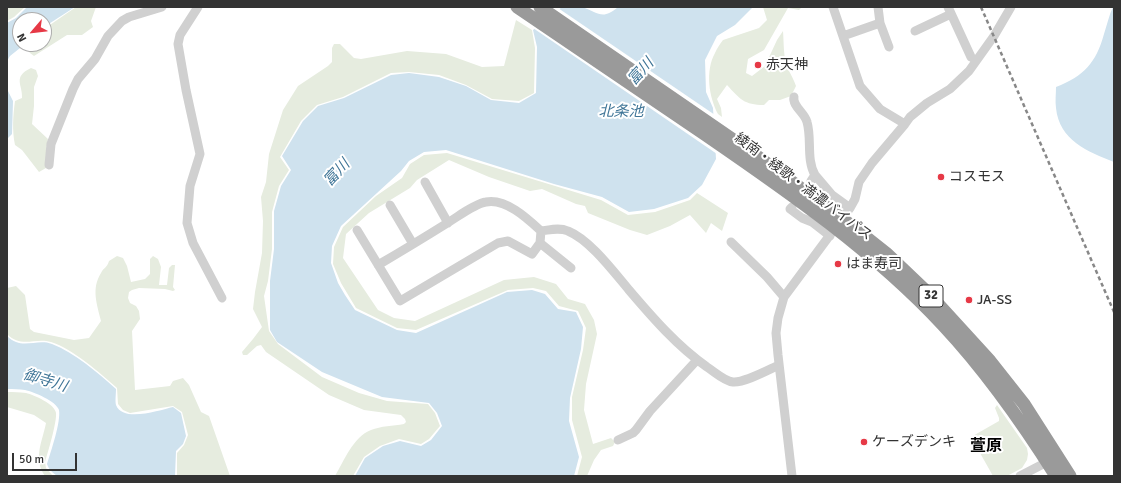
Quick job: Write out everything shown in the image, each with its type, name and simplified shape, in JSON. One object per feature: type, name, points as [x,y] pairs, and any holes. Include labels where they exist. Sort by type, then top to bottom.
[{"type":"highway","name":"綾南・綾歌・満濃バイパス","points":[[540,7],[839,223],[886,254],[927,292],[973,341],[1024,404],[1070,476]]},
{"type":"highway","name":"綾南・綾歌・満濃バイパス","points":[[519,8],[750,158]]},
{"type":"highway","name":"綾南・綾歌・満濃バイパス","points":[[839,223],[942,324],[981,368],[1031,436],[1056,476]]},
{"type":"street","points":[[49,165],[51,144],[78,79],[95,59],[108,36],[114,28],[129,16],[145,9],[162,7]]},
{"type":"street","points":[[198,7],[180,35],[178,44],[200,154],[190,186],[187,223],[193,243],[222,298]]},
{"type":"street","points":[[833,7],[860,86],[880,108],[905,124]]},
{"type":"street","points":[[878,7],[880,23],[889,47]]},
{"type":"street","points":[[792,476],[776,333],[778,318],[784,297],[855,199],[859,182],[872,163],[910,117],[927,102],[950,89],[962,79],[994,36],[1011,7]]},
{"type":"street","points":[[915,31],[949,10],[971,57]]},
{"type":"street","points":[[843,36],[880,23]]},
{"type":"street","points":[[794,97],[793,100],[805,116],[807,122],[813,178],[832,195],[839,223]]},
{"type":"street","points":[[425,182],[448,223]]},
{"type":"street","points":[[378,265],[470,209],[486,201],[501,203],[513,208],[526,217],[541,231]]},
{"type":"street","points":[[390,205],[413,244]]},
{"type":"street","points":[[792,207],[790,209],[802,218],[812,222],[839,223]]},
{"type":"street","points":[[541,231],[556,229],[567,230],[579,237],[603,259],[660,325],[697,360],[727,381],[734,383],[744,380],[779,365]]},
{"type":"street","points":[[356,230],[400,301],[498,243],[508,241],[532,254],[540,243],[541,231]]},
{"type":"street","points":[[731,242],[767,277],[784,297]]},
{"type":"street","points":[[540,243],[571,268]]},
{"type":"street","points":[[618,440],[636,430],[650,410],[697,360]]},
{"type":"street","points":[[1020,476],[1047,462]]},
{"type":"shaded area","points":[[7,7],[25,7],[20,12],[12,12],[12,18],[7,21]]},
{"type":"shaded area","points":[[76,7],[96,7],[91,21],[93,27],[82,35],[67,35],[52,45],[52,24]]},
{"type":"shaded area","points":[[763,7],[802,7],[799,10],[788,8],[764,50],[748,59],[746,73],[752,76],[765,66],[777,40],[783,31],[785,60],[796,86],[791,96],[780,100],[769,100],[764,105],[757,105],[743,100],[727,85],[717,99],[721,108],[722,117],[718,114],[710,92],[709,76],[712,60],[723,40],[759,28],[767,20]]},
{"type":"shaded area","points":[[516,20],[532,30],[535,48],[534,93],[519,101],[492,99],[466,85],[439,75],[409,72],[391,73],[343,97],[317,105],[301,121],[280,157],[289,170],[279,186],[272,212],[272,249],[268,281],[264,296],[269,331],[278,344],[322,377],[359,393],[387,401],[428,404],[435,413],[440,426],[429,439],[421,444],[399,439],[380,446],[364,457],[353,476],[335,476],[354,444],[365,433],[383,427],[404,424],[406,422],[401,415],[364,410],[329,395],[266,352],[261,345],[257,346],[247,355],[243,355],[242,352],[262,327],[253,309],[262,253],[263,221],[261,197],[266,182],[269,154],[283,110],[298,86],[332,62],[332,48],[334,44],[340,44],[354,58],[361,59],[407,51],[446,54],[482,67],[504,66]]},
{"type":"shaded area","points":[[29,52],[40,52],[34,56]]},
{"type":"shaded area","points":[[31,68],[36,70],[38,76],[34,87],[32,124],[48,139],[46,150],[46,168],[39,172],[22,150],[15,145],[13,134],[15,101],[22,98],[20,78],[25,71]]},
{"type":"shaded area","points":[[447,153],[601,200],[628,215],[655,212],[690,200],[697,193],[728,213],[722,231],[711,223],[706,233],[690,215],[670,226],[647,235],[630,230],[588,213],[585,206],[576,204],[542,189],[530,191],[489,177],[449,160],[417,180],[410,188],[369,213],[346,234],[343,258],[378,310],[394,318],[415,321],[504,280],[534,277],[556,284],[568,299],[585,304],[594,320],[597,334],[586,384],[584,410],[593,444],[611,438],[615,442],[613,446],[601,450],[594,460],[587,476],[577,476],[582,457],[572,420],[572,397],[583,350],[586,328],[578,311],[559,306],[546,291],[533,288],[508,290],[416,330],[397,328],[356,308],[341,283],[333,264],[334,247],[343,227],[376,196],[402,178],[410,164],[424,155]]},
{"type":"shaded area","points":[[117,256],[123,258],[127,266],[131,282],[145,279],[150,274],[150,259],[153,256],[158,259],[161,267],[159,285],[167,285],[169,268],[172,265],[175,265],[173,287],[175,290],[139,288],[129,292],[128,298],[130,303],[136,306],[139,311],[140,319],[132,331],[135,390],[170,386],[173,381],[183,378],[189,385],[201,412],[209,416],[230,476],[177,476],[177,453],[184,445],[188,435],[182,412],[173,406],[130,413],[123,410],[118,404],[117,388],[68,350],[51,342],[18,341],[7,334],[7,288],[16,286],[25,295],[30,329],[34,332],[74,340],[89,338],[101,321],[96,297],[96,285],[98,279],[109,261]]},
{"type":"shaded area","points":[[7,392],[21,392],[30,394],[44,400],[55,410],[55,423],[45,462],[46,468],[53,476],[45,476],[41,469],[39,457],[46,423],[34,415],[7,407]]},
{"type":"shaded area","points":[[997,405],[1027,448],[1028,454],[1027,460],[1022,468],[1007,476],[993,476],[971,437],[999,421],[995,408]]},
{"type":"water","points":[[27,7],[75,7],[52,22],[52,12],[22,12]]},
{"type":"water","name":"北条池","points":[[562,7],[582,7],[596,13],[608,14],[618,7],[753,7],[735,25],[717,36],[705,60],[706,92],[713,108],[716,159],[702,185],[688,198],[654,209],[629,212],[602,197],[554,184],[446,150],[424,152],[409,161],[401,171],[341,226],[332,246],[331,263],[338,283],[355,310],[397,330],[416,333],[507,292],[532,290],[545,294],[558,309],[576,312],[583,327],[581,349],[570,398],[569,421],[579,457],[574,476],[355,476],[365,458],[383,446],[400,441],[421,446],[431,440],[442,426],[437,413],[429,403],[382,397],[322,372],[277,342],[270,330],[270,281],[274,249],[274,211],[281,186],[291,170],[282,156],[303,121],[318,106],[344,98],[391,75],[409,73],[439,77],[466,86],[491,100],[519,103],[536,93],[537,47],[533,30]]},
{"type":"water","points":[[1113,7],[1114,162],[1085,149],[1069,137],[1058,119],[1056,108],[1056,87],[1074,78],[1093,61],[1101,44]]},
{"type":"water","points":[[12,20],[12,52],[15,52],[7,61],[7,23]]},
{"type":"water","points":[[7,89],[13,101],[12,134],[7,139]]},
{"type":"water","name":"御寺川","points":[[7,336],[18,343],[24,344],[40,342],[52,344],[69,352],[116,389],[116,405],[120,410],[126,413],[142,414],[173,407],[181,413],[186,436],[183,444],[176,451],[175,476],[57,476],[47,464],[57,429],[59,410],[54,403],[44,397],[23,390],[7,389]]},
{"type":"pier","points":[[558,8],[715,115],[717,154],[533,28]]},
{"type":"railway","points":[[981,7],[1114,312]]},
{"type":"place","name":"赤天神","points":[[758,65]]},
{"type":"place","name":"コスモス","points":[[941,177]]},
{"type":"place","name":"はま寿司","points":[[838,264]]},
{"type":"place","name":"JA-SS","points":[[969,300]]},
{"type":"place","name":"ケーズデンキ","points":[[864,442]]},
{"type":"district","name":"萱原","points":[[986,447]]},
{"type":"water label","name":"富川","points":[[641,72]]},
{"type":"water label","name":"富川","points":[[337,173]]}]
